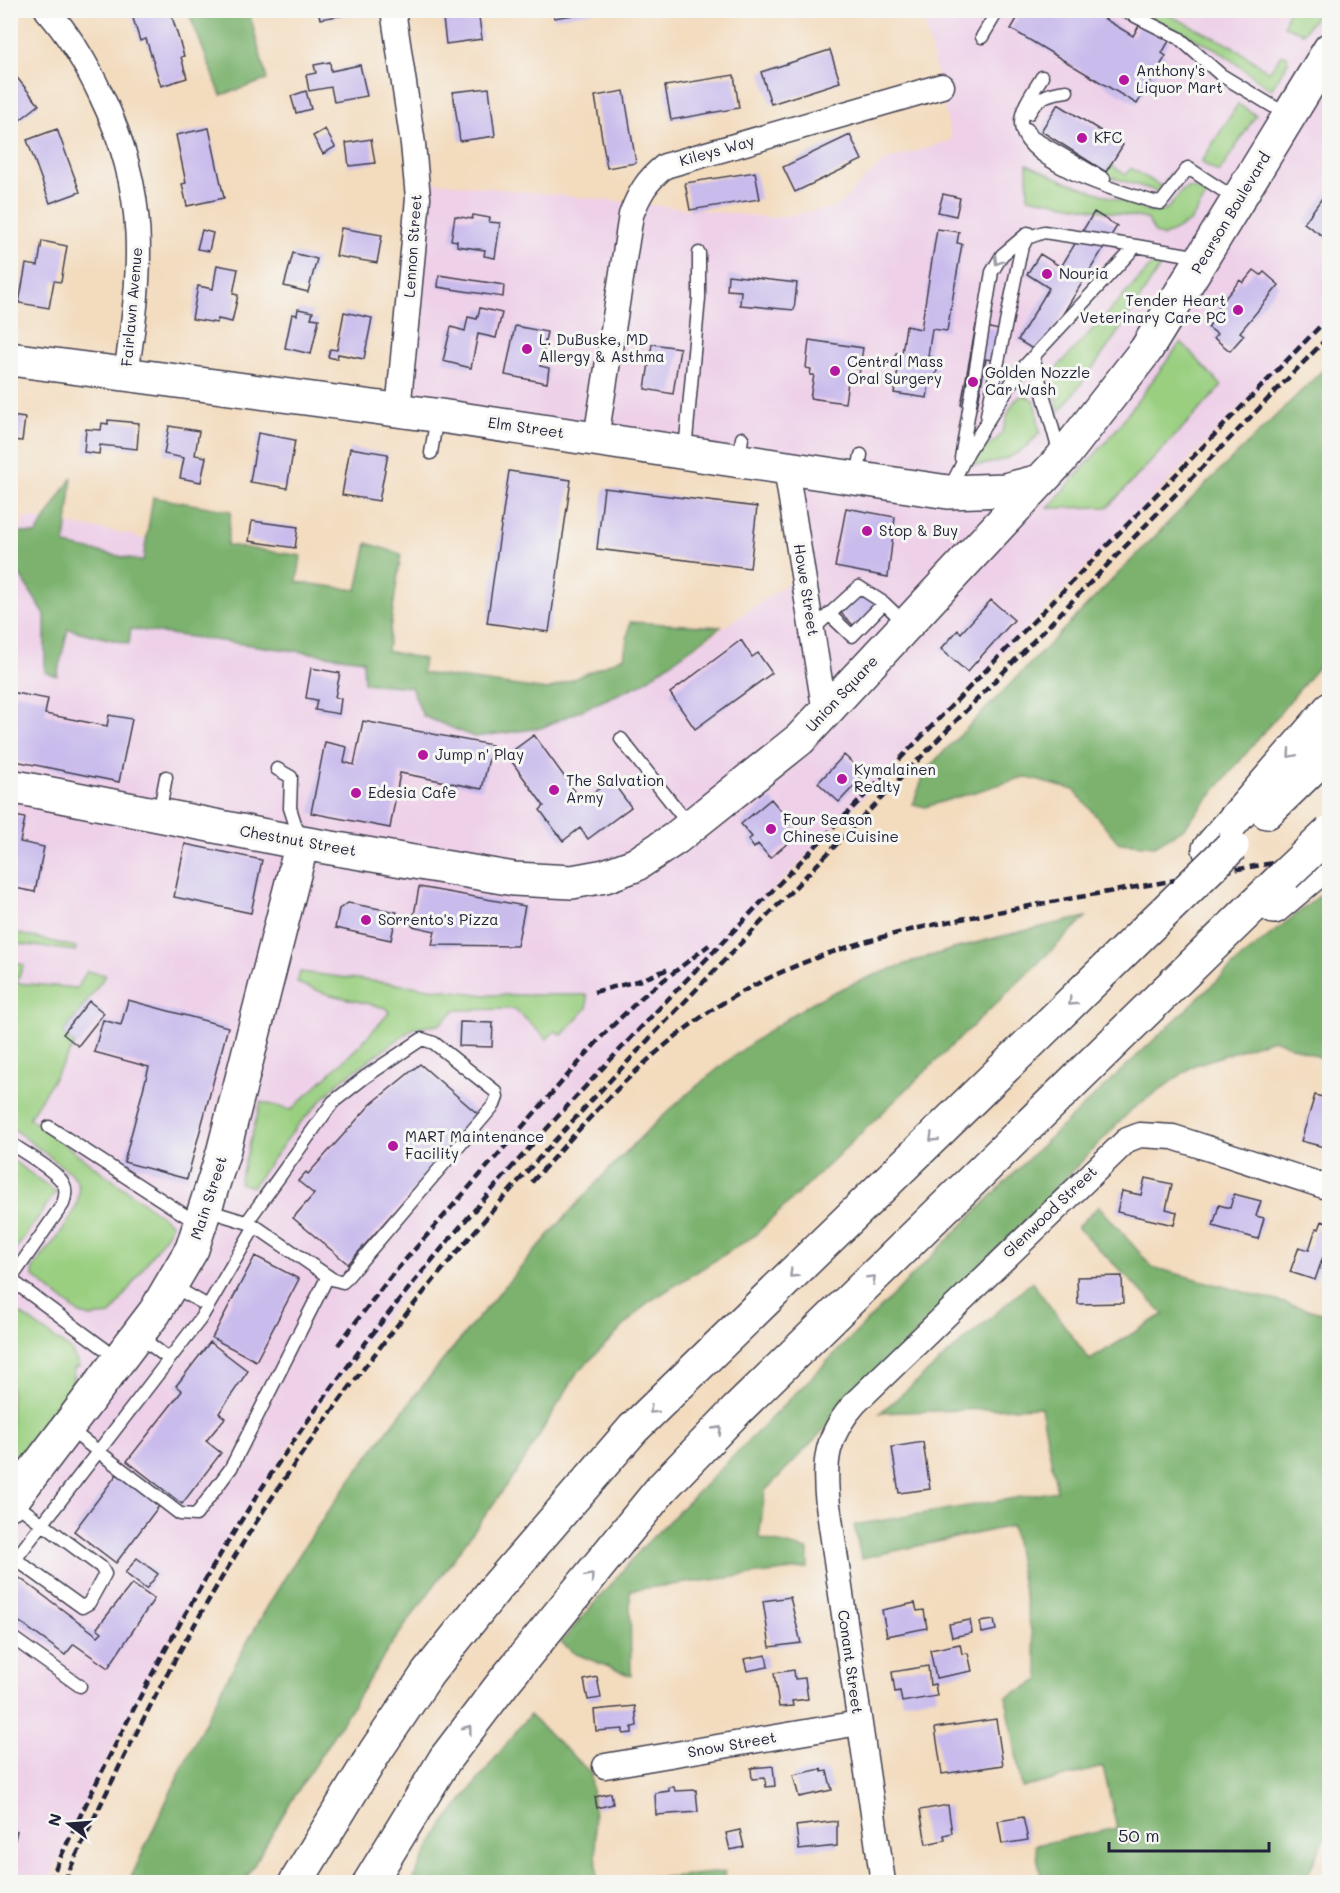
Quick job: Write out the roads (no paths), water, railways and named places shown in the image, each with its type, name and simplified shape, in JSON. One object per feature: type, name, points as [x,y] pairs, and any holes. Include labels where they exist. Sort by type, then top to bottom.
[{"type":"main road","name":"Pearson Boulevard","points":[[1051,470],[1146,350],[1290,117],[1325,65]]},
{"type":"main road","name":"Elm Street","points":[[10,359],[437,415],[685,452],[740,449],[786,468],[859,467],[1005,490],[1051,470]]},
{"type":"main road","name":"Union Square","points":[[587,880],[635,865],[690,827],[776,760],[825,713],[895,614],[1051,470]]},
{"type":"main road","points":[[1221,848],[1329,709]]},
{"type":"main road","points":[[302,1874],[375,1752],[428,1673],[494,1590],[633,1429],[1109,966],[1221,848],[1329,751]]},
{"type":"main road","name":"Chestnut Street","points":[[10,786],[302,843],[513,879],[561,882],[587,880]]},
{"type":"main road","points":[[370,1882],[445,1759],[507,1678],[662,1488],[746,1402],[1139,1020],[1309,870],[1329,832]]},
{"type":"main road","name":"Main Street","points":[[11,1502],[129,1348],[172,1285],[192,1249],[224,1153],[302,843]]},
{"type":"main road","points":[[386,1882],[435,1777]]},
{"type":"street","name":"Fairlawn Avenue","points":[[47,10],[93,78],[110,114],[130,172],[136,203],[139,257],[135,314],[126,374]]},
{"type":"street","name":"Lennon Street","points":[[393,10],[413,144],[418,198],[398,411]]},
{"type":"street","name":"Kileys Way","points":[[596,438],[631,215],[640,191],[652,176],[665,166],[942,86]]},
{"type":"street","name":"Howe Street","points":[[786,468],[821,622],[825,713]]},
{"type":"street","name":"Glenwood Street","points":[[830,1441],[837,1426],[856,1402],[1127,1140],[1140,1135],[1173,1137],[1329,1188]]},
{"type":"street","name":"Conant Street","points":[[830,1441],[825,1472],[827,1497],[883,1882]]},
{"type":"street","name":"Snow Street","points":[[605,1766],[859,1724]]},
{"type":"lane","points":[[982,37],[998,10]]},
{"type":"lane","points":[[1123,10],[1179,38],[1221,75],[1290,117]]},
{"type":"lane","points":[[1042,77],[1022,115],[1020,124],[1025,140],[1038,154],[1092,181],[1126,194],[1161,203],[1188,168],[1238,200]]},
{"type":"lane","points":[[1067,91],[1049,93],[1039,99],[1030,110],[1025,126],[1032,137],[1126,194]]},
{"type":"lane","points":[[953,480],[992,272],[1002,255],[1025,234],[1044,232],[1203,257]]},
{"type":"lane","points":[[985,424],[1021,250],[1031,235],[1044,232]]},
{"type":"lane","points":[[953,480],[1007,387],[1136,246]]},
{"type":"lane","points":[[685,452],[699,298],[699,253]]},
{"type":"lane","points":[[1033,357],[1051,470]]},
{"type":"lane","points":[[431,453],[437,415]]},
{"type":"lane","points":[[859,586],[895,614],[852,636],[821,622],[859,586]]},
{"type":"lane","points":[[621,739],[690,827]]},
{"type":"lane","points":[[277,769],[291,777],[290,808],[302,843]]},
{"type":"lane","points":[[159,815],[166,777]]},
{"type":"lane","points":[[11,1502],[43,1524],[101,1567],[105,1574],[88,1603],[82,1607],[76,1605],[12,1560],[43,1524],[208,1306],[251,1224],[333,1102],[364,1077],[422,1038],[434,1043],[492,1087],[497,1097],[343,1282],[338,1282],[328,1276],[251,1224],[203,1218],[49,1127]]},
{"type":"lane","points":[[10,1143],[56,1175],[64,1182],[66,1189],[63,1204],[11,1280],[129,1348],[169,1359]]},
{"type":"lane","points":[[68,1428],[180,1514],[196,1515],[231,1468],[328,1276]]},
{"type":"lane","points":[[172,1285],[208,1306]]},
{"type":"lane","points":[[10,1636],[80,1686]]},
{"type":"railway","points":[[49,1882],[133,1710],[227,1543],[297,1436],[407,1291],[525,1153],[648,1020],[1330,316]]},
{"type":"railway","points":[[64,1882],[147,1712],[240,1547],[310,1442],[365,1366],[423,1293],[545,1151],[672,1014],[1330,335]]},
{"type":"railway","points":[[532,1182],[618,1089],[664,1046],[715,1008],[792,967],[872,940],[954,920],[1330,853]]},
{"type":"railway","points":[[338,1345],[392,1275],[604,1034],[642,997],[709,945]]},
{"type":"railway","points":[[594,992],[641,980],[671,968]]},
{"type":"place","name":"Anthony's Liquor Mart","points":[[1124,80]]},
{"type":"place","name":"KFC","points":[[1082,138]]},
{"type":"place","name":"Nouria","points":[[1047,274]]},
{"type":"place","name":"Tender Heart Veterinary Care PC","points":[[1238,310]]},
{"type":"place","name":"L. DuBuske, MD Allergy & Asthma","points":[[527,349]]},
{"type":"place","name":"Central Mass Oral Surgery","points":[[835,371]]},
{"type":"place","name":"Golden Nozzle Car Wash","points":[[973,382]]},
{"type":"place","name":"Stop & Buy","points":[[867,531]]},
{"type":"place","name":"Jump n' Play","points":[[423,755]]},
{"type":"place","name":"Kymalainen Realty","points":[[842,779]]},
{"type":"place","name":"The Salvation Army","points":[[554,790]]},
{"type":"place","name":"Edesia Cafe","points":[[356,793]]},
{"type":"place","name":"Four Season Chinese Cuisine","points":[[771,829]]},
{"type":"place","name":"Sorrento's Pizza","points":[[366,920]]},
{"type":"place","name":"MART Maintenance Facility","points":[[393,1146]]}]
